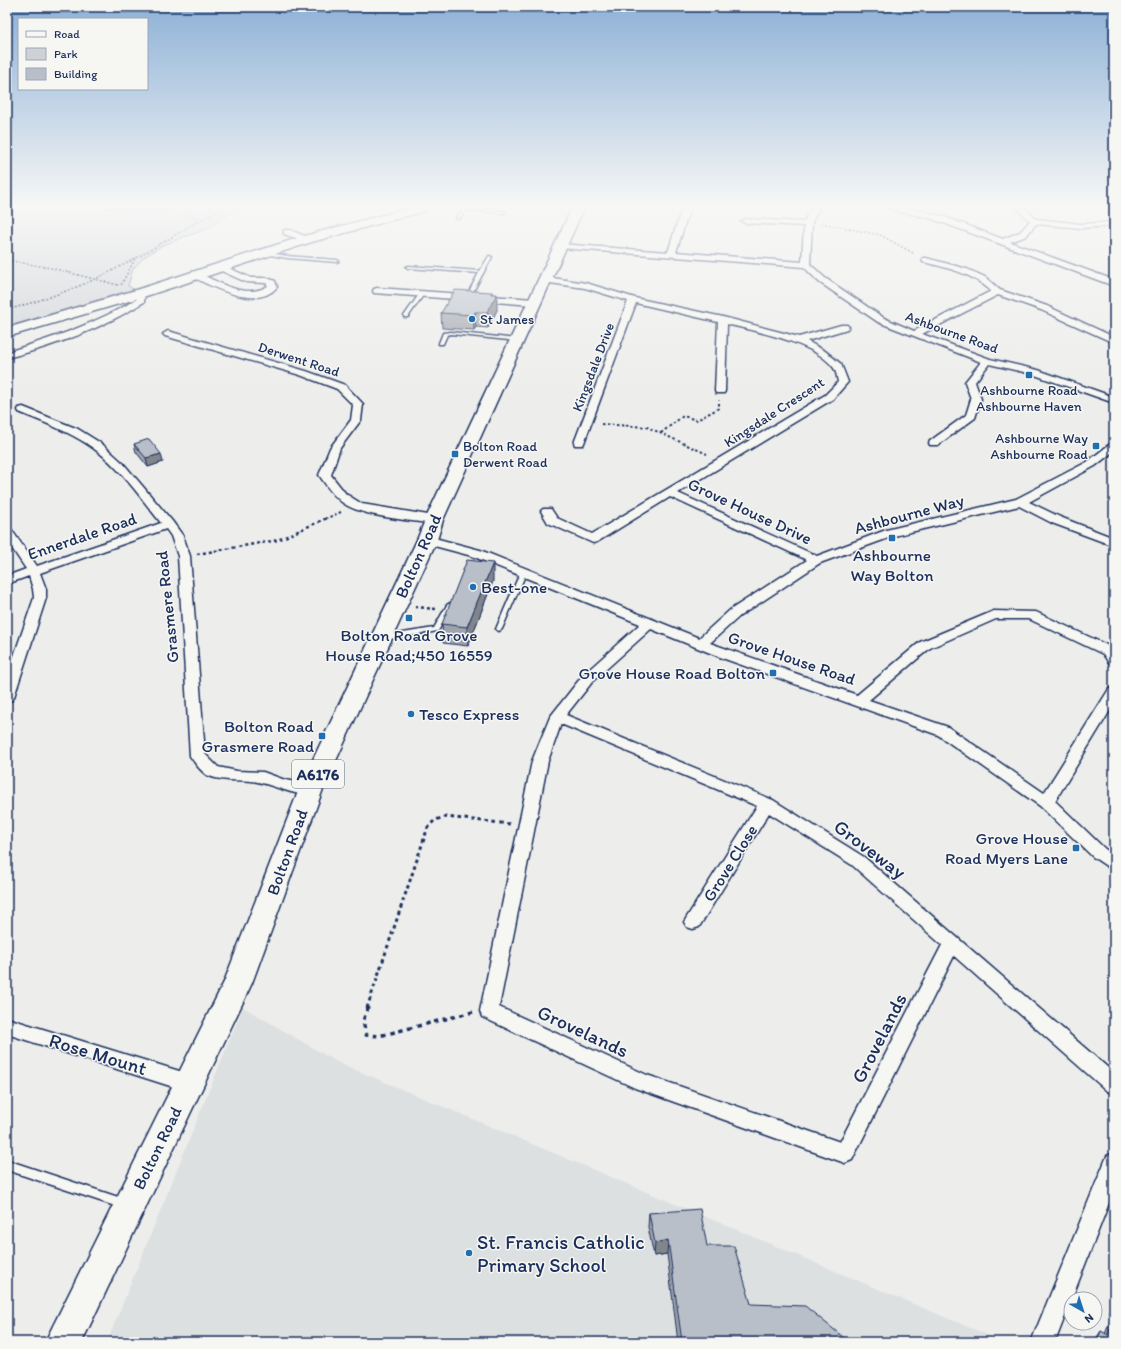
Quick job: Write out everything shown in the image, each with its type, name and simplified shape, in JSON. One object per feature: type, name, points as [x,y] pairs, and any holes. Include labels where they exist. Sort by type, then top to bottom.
[{"type":"main road","points":[[7,333],[138,294],[208,271]]},
{"type":"main road","name":"Bolton Road","points":[[62,1342],[238,983],[311,789],[431,530],[534,302],[550,271]]},
{"type":"street","points":[[195,275],[237,292],[262,293],[273,287],[272,283],[267,281],[249,280],[229,271]]},
{"type":"street","name":"Ashbourne Road","points":[[812,271],[822,280],[881,320],[914,334],[987,360],[1035,372],[1114,400]]},
{"type":"street","points":[[965,271],[987,282],[997,292],[1044,308],[1114,340]]},
{"type":"street","points":[[1082,271],[1114,283]]},
{"type":"street","name":"Kingsdale Crescent","points":[[546,280],[586,286],[633,300],[724,320],[799,340],[822,353],[838,366],[842,382],[829,397],[593,539],[552,520],[547,511]]},
{"type":"street","points":[[377,291],[534,302]]},
{"type":"street","points":[[914,334],[997,292]]},
{"type":"street","points":[[7,355],[86,330],[142,300],[138,294]]},
{"type":"street","name":"Kingsdale Drive","points":[[579,443],[633,300]]},
{"type":"street","points":[[720,391],[724,320]]},
{"type":"street","points":[[799,340],[844,327]]},
{"type":"street","name":"Derwent Road","points":[[168,334],[303,373],[341,387],[358,404],[356,420],[335,448],[325,475],[339,495],[354,506],[431,530]]},
{"type":"street","points":[[934,443],[971,416],[976,399],[970,382],[987,360]]},
{"type":"street","name":"Grasmere Road","points":[[23,410],[74,431],[98,446],[119,465],[177,536],[184,556],[198,756],[213,772],[237,776],[263,777],[284,785],[311,789]]},
{"type":"street","name":"Ashbourne Way","points":[[701,644],[735,613],[816,560],[890,533],[1020,502],[1091,464],[1114,446]]},
{"type":"street","name":"Grove House Drive","points":[[670,493],[816,560]]},
{"type":"street","points":[[1020,502],[1056,520],[1114,542]]},
{"type":"street","name":"Ennerdale Road","points":[[7,580],[168,524]]},
{"type":"street","name":"Grove House Road","points":[[431,530],[474,557],[523,573],[730,656],[943,731],[1046,802],[1099,853],[1114,863]]},
{"type":"street","points":[[7,532],[34,571],[40,588],[40,598],[7,697]]},
{"type":"street","points":[[859,701],[925,645],[994,616],[1031,615],[1108,651],[1114,660]]},
{"type":"street","points":[[489,1011],[540,761],[557,717],[588,678],[648,624]]},
{"type":"street","points":[[1046,802],[1114,692]]},
{"type":"street","name":"Groveway","points":[[557,717],[767,804],[858,861],[1114,1085]]},
{"type":"street","name":"Grove Close","points":[[694,922],[767,804]]},
{"type":"street","name":"Grovelands","points":[[489,1011],[642,1082],[845,1153],[952,942]]},
{"type":"street","name":"Rose Mount","points":[[7,1026],[189,1083]]},
{"type":"street","points":[[1043,1342],[1114,1163]]},
{"type":"lane","points":[[466,271],[481,272],[468,297]]},
{"type":"lane","points":[[406,316],[422,294]]},
{"type":"lane","points":[[441,344],[445,334],[451,333],[517,340]]},
{"type":"lane","points":[[499,629],[523,573]]},
{"type":"lane","points":[[380,638],[436,630],[455,596]]},
{"type":"lane","points":[[7,1165],[129,1206]]},
{"type":"path","points":[[66,271],[98,278],[138,294]]},
{"type":"path","points":[[7,310],[62,293],[112,271]]},
{"type":"path","points":[[121,286],[129,271]]},
{"type":"path","points":[[661,433],[683,416],[697,420],[719,408],[720,391]]},
{"type":"path","points":[[586,423],[647,427],[722,461]]},
{"type":"path","points":[[184,556],[278,540],[354,506]]},
{"type":"path","points":[[396,606],[448,610]]},
{"type":"path","points":[[489,1011],[469,1012],[379,1036],[366,1035],[363,1021],[428,827],[435,820],[445,817],[527,826]]},
{"type":"shaded area","name":"St. Francis Catholic Primary School","points":[[243,1007],[337,1062],[990,1336],[987,1342],[107,1342]]},
{"type":"green space","points":[[7,271],[132,271],[128,286],[134,289],[7,327]]},
{"type":"building","points":[[455,290],[492,292],[491,294],[497,294],[487,312],[475,312],[473,315],[441,313]]},
{"type":"building","points":[[149,439],[161,454],[146,458],[134,444]]},
{"type":"building","points":[[467,560],[493,563],[467,627],[442,624]]},
{"type":"building","points":[[700,1209],[707,1246],[734,1246],[751,1304],[805,1306],[848,1342],[682,1342],[668,1240],[655,1243],[649,1213]]},
{"type":"building","points":[[1114,1318],[1114,1342],[1097,1342],[1101,1331],[1108,1335]]},
{"type":"place","name":"St James","points":[[472,319]]},
{"type":"place","name":"Ashbourne Road Ashbourne Haven","points":[[1029,375]]},
{"type":"place","name":"Ashbourne Way Ashbourne Road","points":[[1096,446]]},
{"type":"place","name":"Bolton Road Derwent Road","points":[[455,454]]},
{"type":"place","name":"Ashbourne Way Bolton","points":[[892,538]]},
{"type":"place","name":"Best-one","points":[[473,587]]},
{"type":"place","name":"Bolton Road Grove House Road;450 16559","points":[[409,618]]},
{"type":"place","name":"Grove House Road Bolton","points":[[773,673]]},
{"type":"place","name":"Tesco Express","points":[[411,714]]},
{"type":"place","name":"Bolton Road Grasmere Road","points":[[322,736]]},
{"type":"place","name":"Grove House Road Myers Lane","points":[[1076,848]]},
{"type":"place","name":"St. Francis Catholic Primary School","points":[[469,1253]]}]
